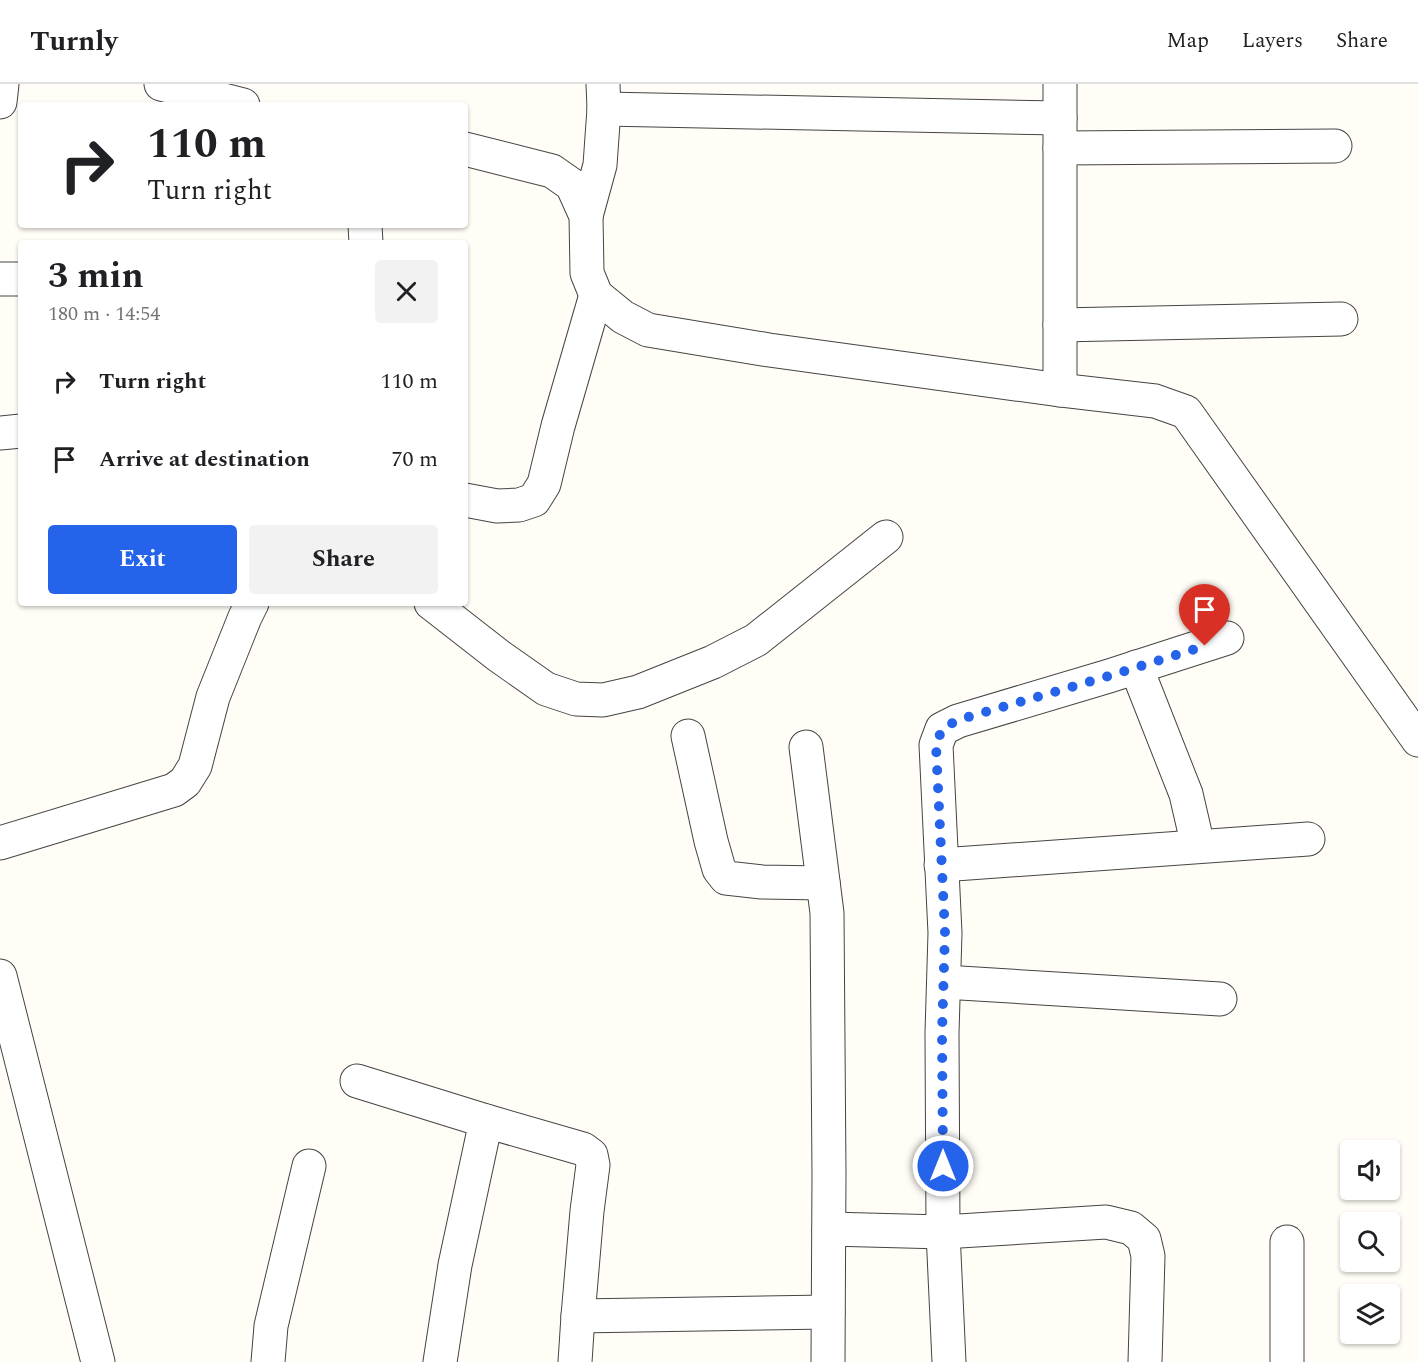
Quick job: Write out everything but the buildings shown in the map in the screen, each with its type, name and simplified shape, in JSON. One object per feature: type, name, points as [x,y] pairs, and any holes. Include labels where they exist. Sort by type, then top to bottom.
[{"type":"street","points":[[0,102],[2,84]]},
{"type":"street","points":[[161,84],[231,102]]},
{"type":"street","points":[[1060,84],[1060,390]]},
{"type":"street","points":[[1335,146],[1060,133],[604,96],[600,165],[586,216],[587,273],[596,295],[623,317],[648,330],[769,350],[1155,401],[1186,412],[1418,741]]},
{"type":"street","points":[[468,150],[552,171],[572,185],[586,216]]},
{"type":"street","points":[[0,279],[18,279]]},
{"type":"street","points":[[468,501],[497,506],[519,505],[534,500],[544,484],[558,426],[596,295]]},
{"type":"street","points":[[1059,325],[1341,319]]},
{"type":"street","points":[[0,433],[18,431]]},
{"type":"street","points":[[435,606],[546,689],[576,699],[603,700],[638,692],[713,662],[756,640],[886,537]]},
{"type":"street","points":[[0,843],[174,790],[185,782],[195,766],[213,697],[251,606]]},
{"type":"street","points":[[949,1362],[944,1232],[942,1033],[945,933],[936,745],[942,729],[958,720],[1136,668],[1227,638]]},
{"type":"street","points":[[1136,668],[1186,794],[1198,846]]},
{"type":"street","points":[[688,736],[711,841],[719,869],[726,878],[762,882],[823,883]]},
{"type":"street","points":[[806,747],[827,914],[828,1362]]},
{"type":"street","points":[[941,865],[1308,838]]},
{"type":"street","points":[[0,976],[98,1362]]},
{"type":"street","points":[[944,982],[1220,999]]},
{"type":"street","points":[[357,1081],[583,1149],[591,1155],[593,1165],[575,1362]]},
{"type":"street","points":[[440,1362],[455,1265],[486,1121]]},
{"type":"street","points":[[268,1362],[271,1326],[309,1166]]},
{"type":"street","points":[[829,1228],[944,1232],[1106,1222],[1131,1228],[1144,1239],[1148,1256],[1145,1362]]},
{"type":"street","points":[[1287,1242],[1287,1362]]},
{"type":"street","points":[[578,1316],[828,1312]]},
{"type":"route","points":[[943,1166],[942,1033],[945,933],[936,775],[936,745],[942,729],[958,720],[1205,646]]}]
